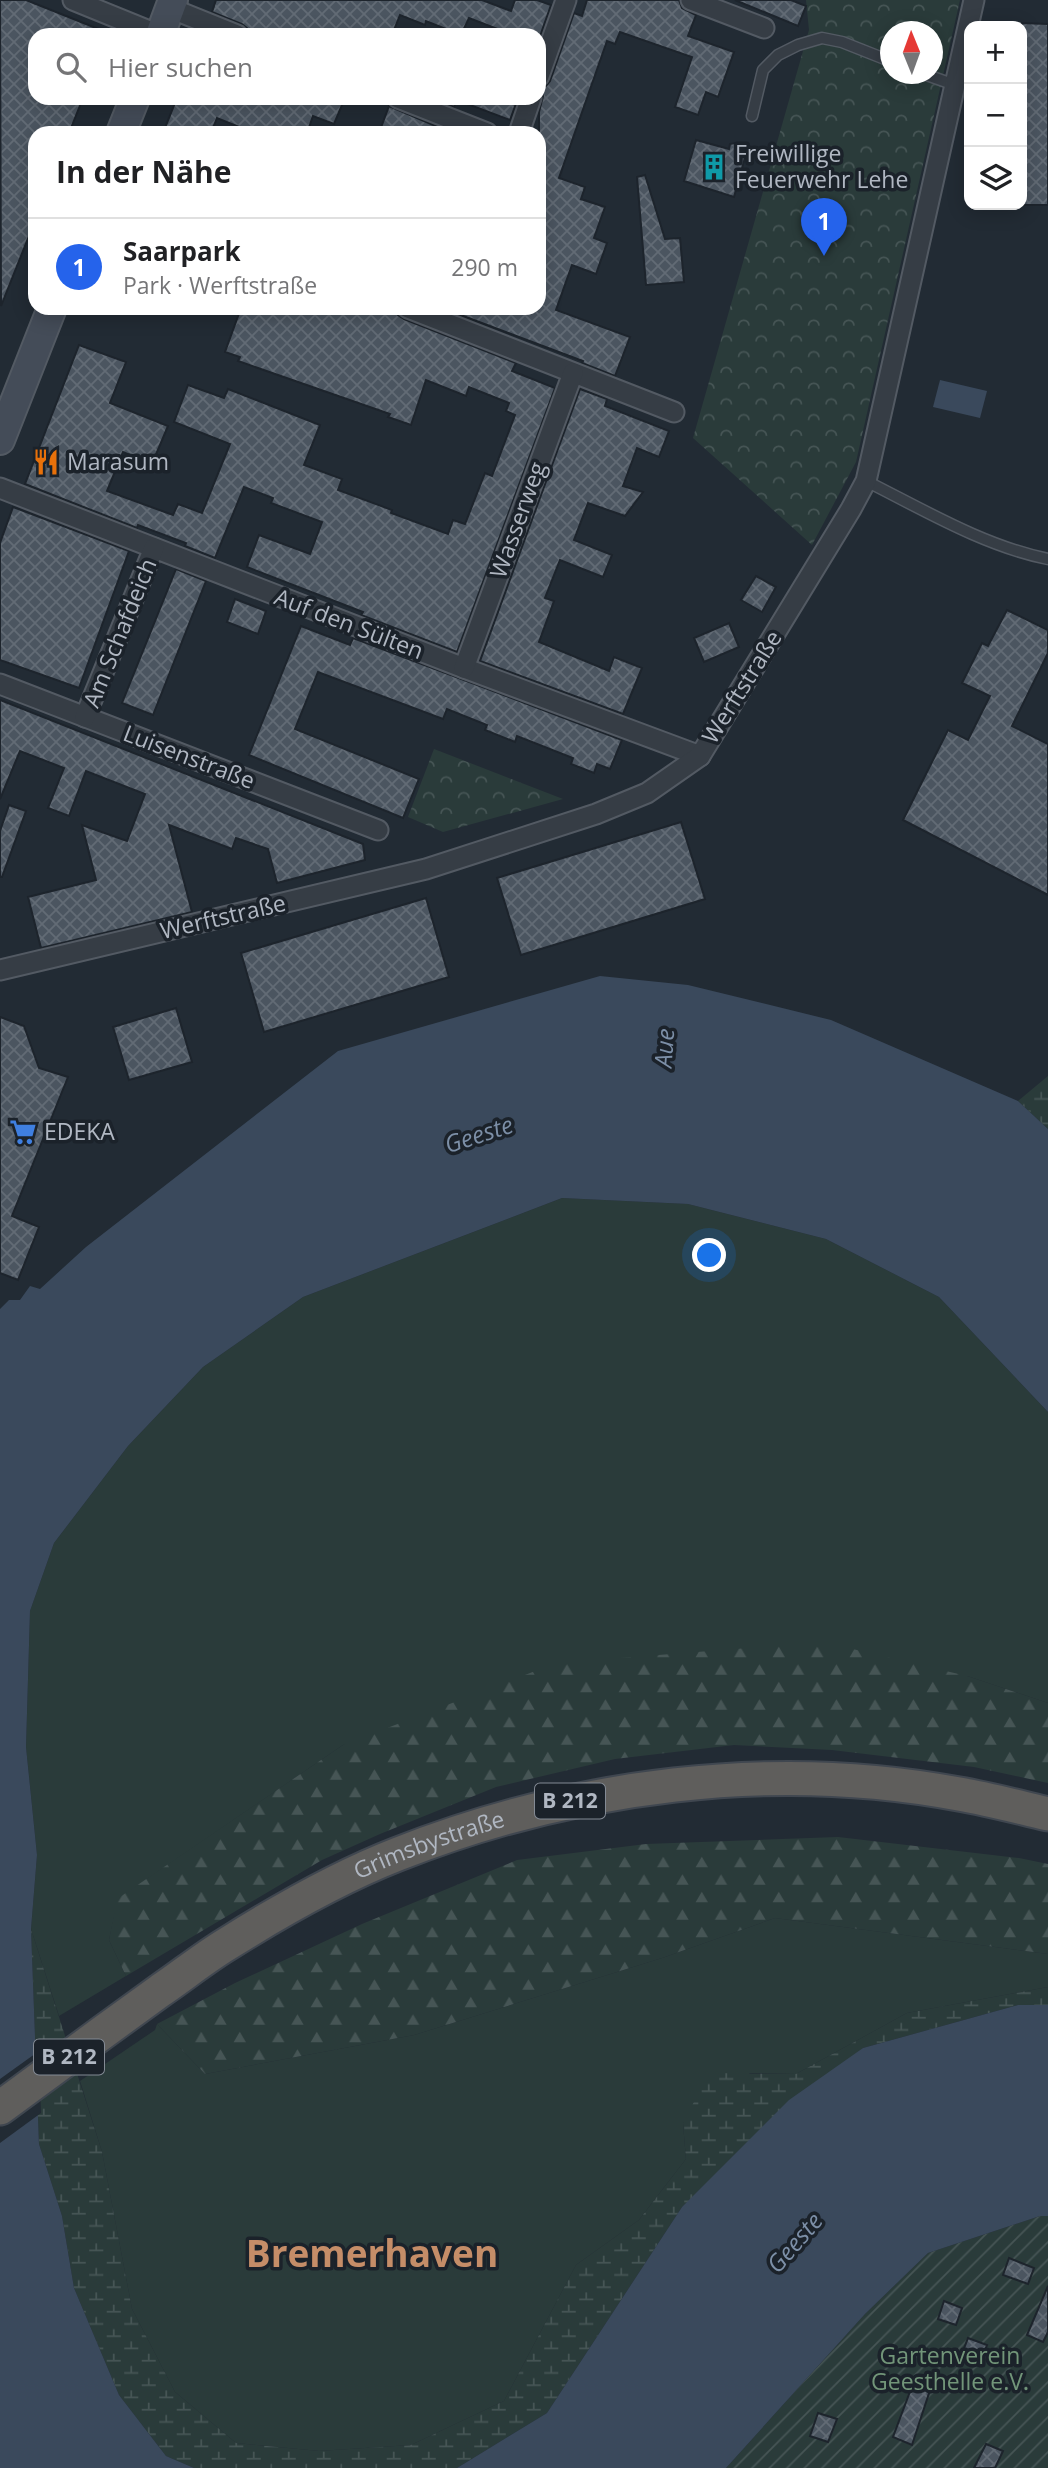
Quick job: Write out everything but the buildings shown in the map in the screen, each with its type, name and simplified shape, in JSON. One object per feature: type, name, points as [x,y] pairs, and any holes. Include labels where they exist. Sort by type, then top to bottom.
[{"type":"highway","name":"Grimsbystraße","points":[[0,2108],[226,1944],[313,1895],[397,1854],[489,1822],[565,1802],[641,1789],[724,1780],[802,1779],[878,1783],[958,1793],[1048,1814]]},
{"type":"main road","points":[[162,28],[171,4]]},
{"type":"main road","points":[[124,126],[132,105]]},
{"type":"main road","points":[[0,440],[49,315]]},
{"type":"street","points":[[74,0],[142,28]]},
{"type":"street","points":[[546,56],[566,0]]},
{"type":"street","points":[[691,0],[764,28]]},
{"type":"street","name":"Werftstraße","points":[[0,970],[426,869],[596,814],[647,793],[700,756],[866,481],[974,0]]},
{"type":"street","points":[[171,4],[222,28]]},
{"type":"street","points":[[416,105],[469,126]]},
{"type":"street","points":[[521,126],[529,105]]},
{"type":"street","points":[[452,316],[573,373],[674,412]]},
{"type":"street","name":"Wasserweg","points":[[464,668],[573,373]]},
{"type":"street","name":"Auf den Sülten","points":[[0,488],[464,668],[700,756]]},
{"type":"street","name":"Am Schafdeich","points":[[85,717],[154,548]]},
{"type":"street","name":"Luisenstraße","points":[[0,684],[378,830]]},
{"type":"lane","points":[[752,116],[764,71],[778,55],[798,45],[822,38],[842,42],[880,57]]},
{"type":"lane","points":[[943,81],[955,85]]},
{"type":"lane","points":[[866,481],[962,529],[1016,551],[1048,559]]},
{"type":"green space","points":[[806,0],[960,0],[943,76],[943,21],[880,21],[880,84],[941,84],[856,462],[812,545],[693,438],[809,30]]},
{"type":"green space","points":[[434,749],[563,799],[443,832],[408,817]]},
{"type":"green space","points":[[1048,1076],[1048,1129],[1018,1101]]},
{"type":"green space","points":[[562,1198],[688,1204],[826,1239],[939,1297],[1048,1412],[1048,1703],[967,1676],[343,1745],[118,1899],[109,1940],[126,1976],[59,2016],[31,1929],[37,1855],[26,1747],[30,1611],[54,1543],[128,1446],[203,1367],[303,1297]]},
{"type":"green space","points":[[823,1642],[967,1676],[1048,1703],[1048,1783],[974,1767],[832,1750],[734,1745],[615,1759],[496,1787],[380,1834],[322,1860],[126,1976],[109,1940],[117,1899],[343,1745],[556,1663]]},
{"type":"green space","points":[[838,1837],[1019,1858],[1048,1864],[1048,1954],[775,1918],[662,1958],[414,2035],[205,2074],[157,2024],[235,1983],[362,1924],[517,1860],[646,1844]]},
{"type":"green space","points":[[775,1918],[1048,1954],[1048,1987],[907,2013],[796,2074],[750,2073],[683,2123],[686,2159],[639,2220],[576,2265],[504,2401],[411,2445],[319,2451],[236,2443],[175,2392],[132,2309],[102,2152],[80,2081],[155,2030],[157,2024],[205,2074],[414,2035],[662,1958]]},
{"type":"green space","points":[[31,1929],[102,2152],[132,2309],[175,2392],[236,2443],[319,2451],[411,2445],[504,2401],[576,2265],[639,2220],[686,2159],[683,2123],[709,2073],[796,2074],[907,2013],[1048,1987],[1048,2005],[1018,2005],[863,2048],[682,2207],[547,2413],[457,2468],[194,2468],[166,2456],[119,2395],[74,2288],[62,2216],[39,2144]]},
{"type":"green space","name":"Gartenverein Geesthelle e.V.","points":[[1040,2216],[1048,2216],[1048,2468],[726,2468],[865,2314],[928,2253]]},
{"type":"water","points":[[940,380],[987,391],[980,418],[933,407]]},
{"type":"water","points":[[600,976],[688,985],[831,1020],[1018,1101],[1048,1129],[1048,1412],[939,1297],[826,1239],[688,1204],[562,1198],[303,1297],[203,1367],[128,1446],[54,1543],[30,1611],[26,1747],[37,1855],[31,1929],[39,2144],[62,2216],[74,2288],[119,2395],[166,2456],[194,2468],[0,2468],[0,1309],[9,1300],[20,1300],[30,1286],[40,1289],[86,1247],[338,1051]]},
{"type":"water","name":"Geeste","points":[[1018,2005],[1048,2005],[1048,2216],[1040,2216],[928,2253],[865,2314],[726,2468],[457,2468],[547,2413],[682,2207],[789,2100],[863,2048]]},
{"type":"pier","points":[[39,2051],[41,2113],[0,2143],[0,2079]]},
{"type":"place","name":"Freiwillige Feuerwehr Lehe","points":[[714,167]]},
{"type":"place","name":"Saarpark","points":[[824,256]]},
{"type":"place","name":"Marasum","points":[[46,462]]},
{"type":"place","name":"EDEKA","points":[[23,1132]]},
{"type":"district","name":"Bremerhaven","points":[[372,2254]]},
{"type":"water label","name":"Aue","points":[[665,1048]]}]
